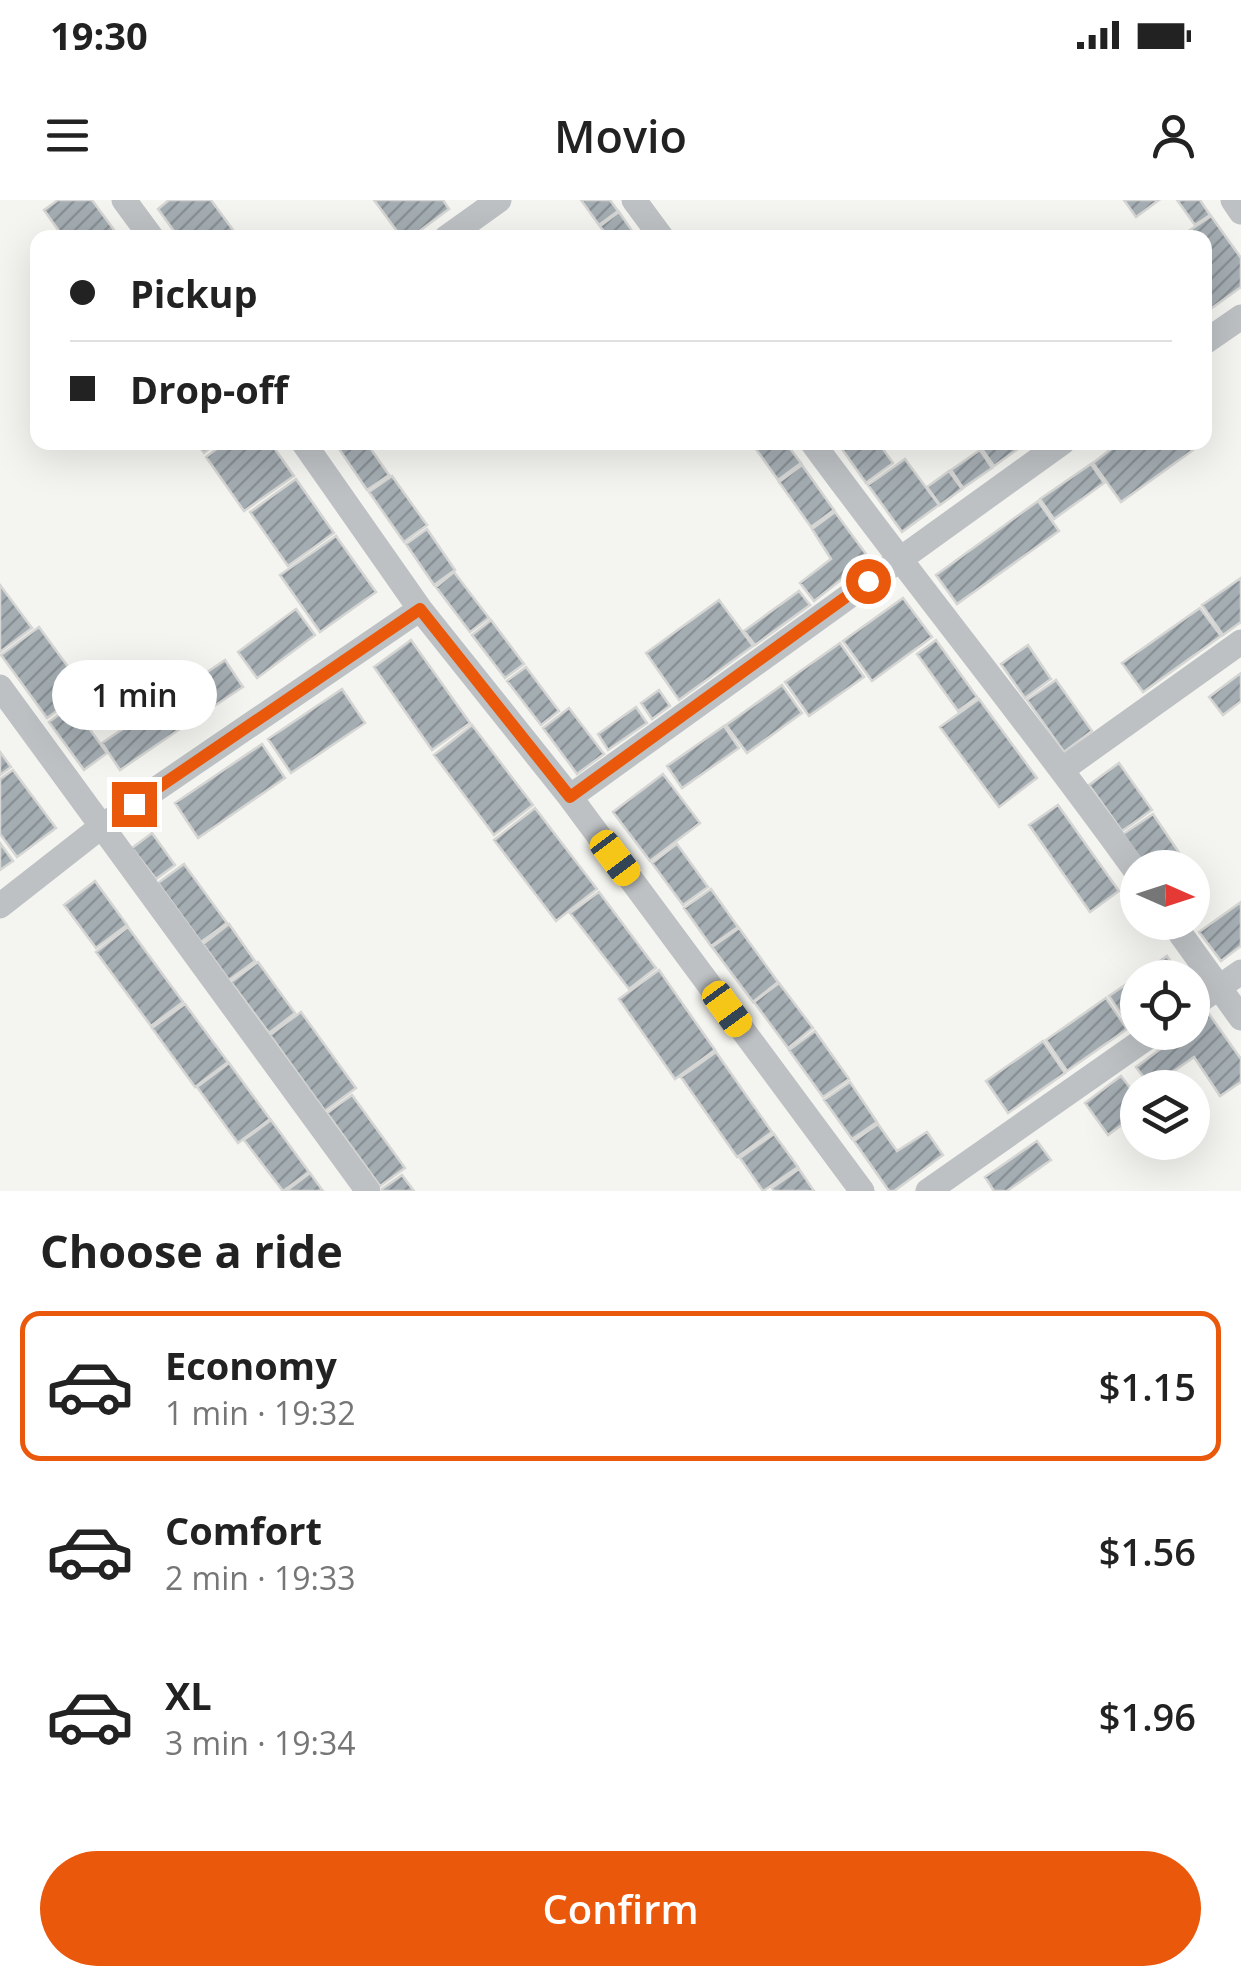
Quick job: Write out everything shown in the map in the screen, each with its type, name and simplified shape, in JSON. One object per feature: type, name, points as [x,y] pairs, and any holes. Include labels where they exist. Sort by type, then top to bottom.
[{"type":"street","points":[[124,200],[146,230]]},
{"type":"street","points":[[452,230],[469,208],[499,200]]},
{"type":"street","points":[[634,200],[656,230]]},
{"type":"street","points":[[1233,200],[1241,212]]},
{"type":"street","points":[[1212,337],[1241,317]]},
{"type":"street","points":[[309,450],[420,609],[570,797],[862,1191]]},
{"type":"street","points":[[818,450],[898,560],[1063,768],[1121,850]]},
{"type":"street","points":[[570,797],[1053,450]]},
{"type":"street","points":[[0,906],[102,826],[420,609]]},
{"type":"street","points":[[1063,768],[1241,642]]},
{"type":"street","points":[[0,686],[368,1191]]},
{"type":"street","points":[[1185,940],[1241,1018]]},
{"type":"street","points":[[1210,994],[1241,972]]},
{"type":"street","points":[[928,1191],[1129,1050]]},
{"type":"building","points":[[58,200],[92,200],[114,230],[58,230],[44,210]]},
{"type":"building","points":[[169,200],[211,200],[233,230],[173,230],[158,209]]},
{"type":"building","points":[[374,200],[443,200],[449,209],[421,230],[396,230]]},
{"type":"building","points":[[581,200],[610,200],[618,211],[599,225]]},
{"type":"building","points":[[1124,200],[1159,200],[1136,217]]},
{"type":"building","points":[[1177,200],[1200,200],[1210,215],[1195,225]]},
{"type":"building","points":[[619,212],[631,230],[603,230],[600,226]]},
{"type":"building","points":[[1211,216],[1241,258],[1241,287],[1212,308],[1212,230],[1190,230]]},
{"type":"building","points":[[215,450],[276,450],[294,476],[244,511],[206,457]]},
{"type":"building","points":[[340,450],[372,450],[389,475],[367,490]]},
{"type":"building","points":[[757,450],[791,450],[801,463],[778,480]]},
{"type":"building","points":[[843,450],[884,450],[893,463],[866,483]]},
{"type":"building","points":[[980,450],[992,468],[963,488],[951,470]]},
{"type":"building","points":[[983,450],[1017,450],[994,466]]},
{"type":"building","points":[[1110,450],[1193,450],[1121,502],[1093,463]]},
{"type":"building","points":[[905,459],[939,505],[902,532],[868,485]]},
{"type":"building","points":[[1091,464],[1104,483],[1054,519],[1040,499]]},
{"type":"building","points":[[802,465],[834,510],[811,527],[779,482]]},
{"type":"building","points":[[949,471],[962,489],[940,505],[927,487]]},
{"type":"building","points":[[392,476],[427,525],[404,542],[369,492]]},
{"type":"building","points":[[296,479],[334,533],[288,566],[250,512]]},
{"type":"building","points":[[1038,501],[1059,531],[957,604],[936,575]]},
{"type":"building","points":[[835,512],[869,558],[814,601],[800,583],[831,559],[812,529]]},
{"type":"building","points":[[427,529],[455,570],[434,585],[406,544]]},
{"type":"building","points":[[336,536],[376,592],[320,632],[280,575]]},
{"type":"building","points":[[454,572],[489,618],[470,632],[436,587]]},
{"type":"building","points":[[1241,578],[1241,622],[1223,635],[1202,605]]},
{"type":"building","points":[[0,585],[32,628],[0,652]]},
{"type":"building","points":[[799,591],[810,605],[755,645],[744,631]]},
{"type":"building","points":[[903,598],[932,637],[872,681],[843,641]]},
{"type":"building","points":[[719,600],[753,646],[679,700],[646,653]]},
{"type":"building","points":[[1200,608],[1221,636],[1143,692],[1122,663]]},
{"type":"building","points":[[296,609],[315,635],[257,678],[238,652]]},
{"type":"building","points":[[491,620],[524,664],[505,678],[472,635]]},
{"type":"building","points":[[39,627],[85,690],[47,718],[1,655]]},
{"type":"building","points":[[411,640],[470,723],[432,750],[374,667]]},
{"type":"building","points":[[936,640],[977,697],[958,711],[917,654]]},
{"type":"building","points":[[840,643],[864,677],[809,716],[785,682]]},
{"type":"building","points":[[1028,645],[1051,679],[1025,698],[1001,664]]},
{"type":"building","points":[[225,660],[243,687],[184,726],[166,700]]},
{"type":"building","points":[[526,667],[559,711],[541,725],[507,681]]},
{"type":"building","points":[[1241,673],[1241,701],[1223,715],[1209,697]]},
{"type":"building","points":[[1056,680],[1092,731],[1064,752],[1027,700]]},
{"type":"building","points":[[782,685],[802,713],[747,753],[726,725]]},
{"type":"building","points":[[342,689],[365,723],[291,773],[268,739]]},
{"type":"building","points":[[659,690],[670,706],[652,719],[641,703]]},
{"type":"building","points":[[979,699],[1037,778],[999,807],[940,727]]},
{"type":"building","points":[[162,702],[180,729],[120,770],[102,743]]},
{"type":"building","points":[[72,705],[107,753],[84,770],[49,722]]},
{"type":"building","points":[[636,707],[647,723],[608,750],[598,734]]},
{"type":"building","points":[[569,708],[604,754],[577,774],[543,728]]},
{"type":"building","points":[[472,725],[533,805],[494,835],[434,755]]},
{"type":"building","points":[[724,726],[739,748],[682,788],[667,766]]},
{"type":"building","points":[[262,744],[285,778],[198,838],[175,803]]},
{"type":"building","points":[[0,752],[11,767],[0,775]]},
{"type":"building","points":[[1119,763],[1152,810],[1122,831],[1089,785]]},
{"type":"building","points":[[13,770],[56,828],[17,857],[0,834],[0,779]]},
{"type":"building","points":[[663,774],[700,823],[650,861],[613,812]]},
{"type":"building","points":[[1058,805],[1119,891],[1090,912],[1029,825]]},
{"type":"building","points":[[535,808],[597,889],[556,921],[494,840]]},
{"type":"building","points":[[1153,814],[1177,850],[1134,850],[1123,834]]},
{"type":"building","points":[[152,833],[175,865],[156,879],[132,848]]},
{"type":"building","points":[[0,843],[13,861],[0,870]]},
{"type":"building","points":[[677,844],[708,887],[683,905],[652,863]]},
{"type":"building","points":[[184,864],[227,923],[201,942],[158,883]]},
{"type":"building","points":[[95,881],[127,925],[96,948],[64,905]]},
{"type":"building","points":[[711,889],[738,927],[711,946],[684,908]]},
{"type":"building","points":[[599,892],[656,968],[629,989],[570,913]]},
{"type":"building","points":[[1241,902],[1241,946],[1221,961],[1205,940],[1210,940],[1210,924]]},
{"type":"building","points":[[229,924],[255,961],[229,980],[203,944]]},
{"type":"building","points":[[128,927],[183,1002],[151,1026],[96,952]]},
{"type":"building","points":[[739,928],[778,982],[753,1002],[712,947]]},
{"type":"building","points":[[258,962],[295,1013],[269,1033],[231,982]]},
{"type":"building","points":[[659,970],[715,1050],[675,1079],[619,999]]},
{"type":"building","points":[[779,983],[813,1028],[788,1048],[754,1002]]},
{"type":"building","points":[[1120,988],[1120,1012],[1109,996]]},
{"type":"building","points":[[1106,998],[1120,1019],[1120,1034],[1067,1071],[1046,1040]]},
{"type":"building","points":[[185,1004],[228,1062],[195,1087],[152,1028]]},
{"type":"building","points":[[301,1012],[356,1088],[325,1111],[270,1035]]},
{"type":"building","points":[[1210,1015],[1241,1059],[1241,1082],[1220,1096],[1210,1081],[1210,1070],[1203,1070],[1194,1057],[1175,1070],[1136,1067],[1159,1050],[1210,1050]]},
{"type":"building","points":[[815,1031],[849,1079],[823,1097],[789,1050]]},
{"type":"building","points":[[1043,1041],[1065,1073],[1008,1113],[986,1081]]},
{"type":"building","points":[[716,1052],[772,1132],[737,1157],[681,1077]]},
{"type":"building","points":[[229,1063],[270,1119],[238,1143],[197,1087]]},
{"type":"building","points":[[1120,1077],[1120,1126],[1108,1135],[1085,1103]]},
{"type":"building","points":[[850,1082],[877,1122],[852,1139],[824,1100]]},
{"type":"building","points":[[352,1095],[405,1168],[380,1186],[327,1113]]},
{"type":"building","points":[[271,1120],[309,1172],[283,1191],[244,1140]]},
{"type":"building","points":[[878,1124],[897,1151],[927,1132],[943,1155],[889,1191],[854,1141]]},
{"type":"building","points":[[774,1134],[798,1167],[763,1191],[740,1158]]},
{"type":"building","points":[[1037,1141],[1051,1160],[1007,1191],[994,1191],[985,1177]]},
{"type":"building","points":[[799,1169],[814,1191],[774,1191],[772,1188]]},
{"type":"building","points":[[310,1173],[323,1191],[286,1191]]},
{"type":"building","points":[[402,1175],[414,1191],[383,1191],[382,1189]]},
{"type":"route","points":[[134,804],[420,609],[570,797],[868,581]]}]
